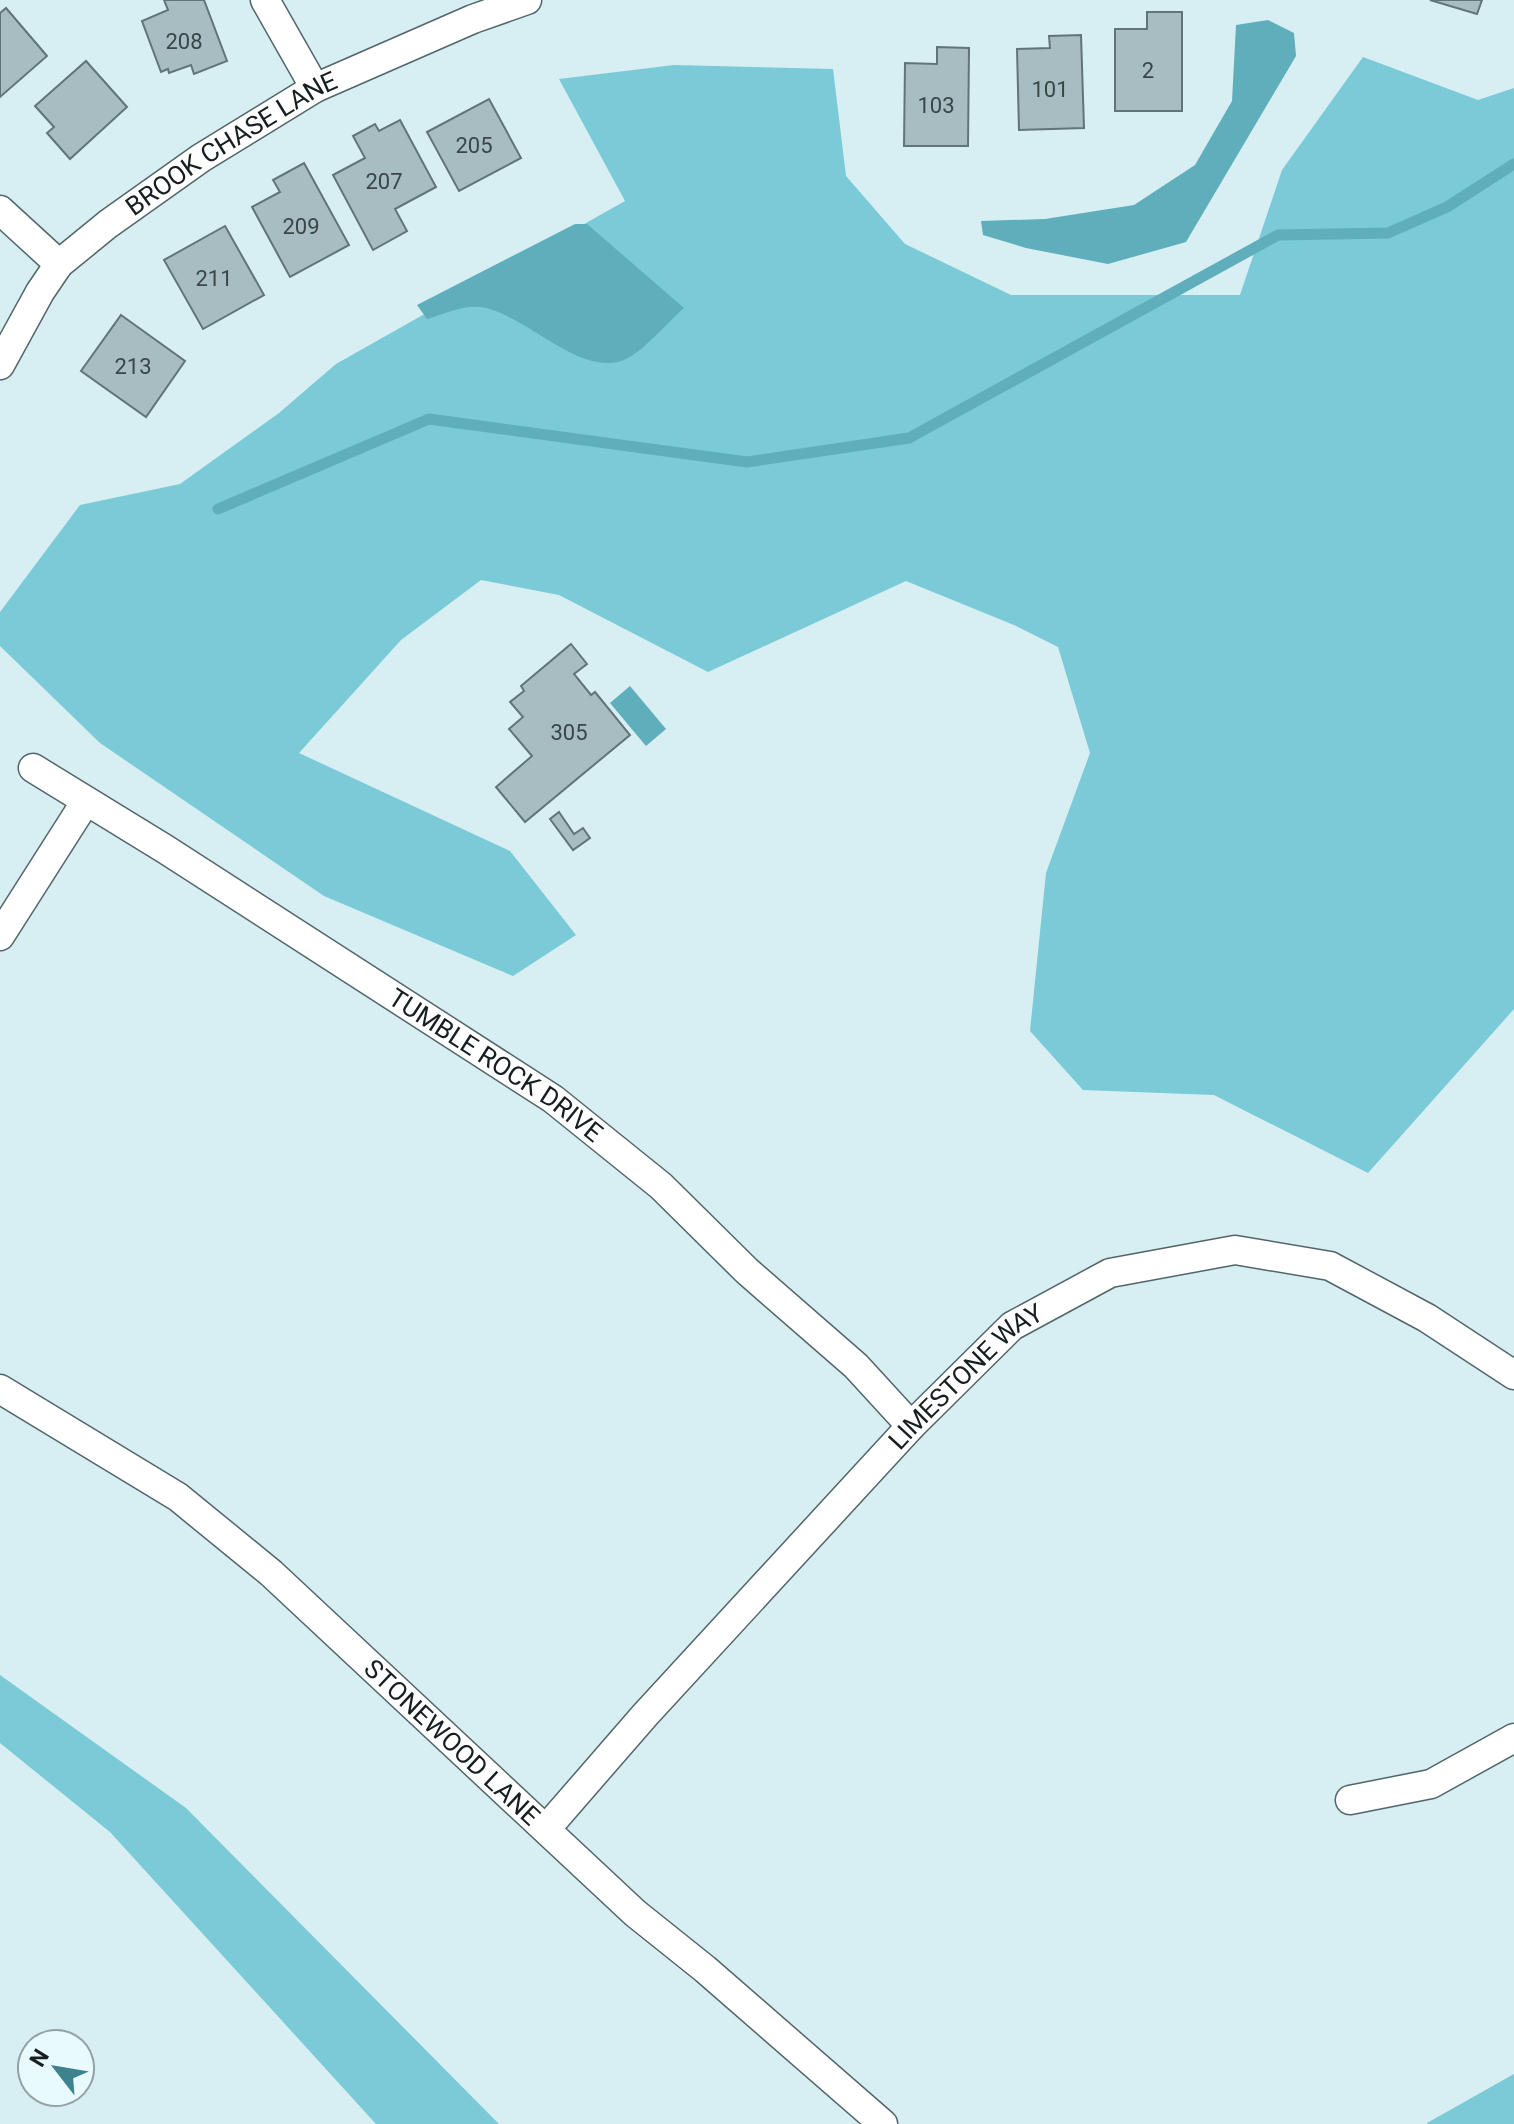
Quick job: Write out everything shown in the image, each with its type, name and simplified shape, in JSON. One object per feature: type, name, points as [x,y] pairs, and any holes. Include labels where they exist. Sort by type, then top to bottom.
[{"type":"street","points":[[265,0],[315,88]]},
{"type":"street","name":"BROOK CHASE LANE","points":[[0,365],[59,264],[108,224],[201,158],[315,88],[473,19],[527,0]]},
{"type":"street","points":[[0,210],[59,264]]},
{"type":"street","name":"TUMBLE ROCK DRIVE","points":[[33,768],[553,1099],[661,1186],[747,1271],[856,1366],[911,1426]]},
{"type":"street","points":[[0,936],[86,801]]},
{"type":"street","name":"LIMESTONE WAY","points":[[546,1829],[645,1715],[911,1426],[1012,1326],[1110,1273],[1235,1250],[1330,1266],[1427,1318],[1514,1375]]},
{"type":"street","name":"STONEWOOD LANE","points":[[0,1389],[178,1497],[271,1573],[635,1913],[717,1979],[883,2124]]},
{"type":"street","points":[[1350,1800],[1431,1784],[1514,1738]]},
{"type":"shaded area","points":[[1268,20],[1294,33],[1296,56],[1186,242],[1108,264],[1026,248],[983,235],[981,221],[1045,219],[1134,205],[1195,165],[1232,101],[1236,25]]},
{"type":"shaded area","points":[[1363,57],[1478,100],[1514,88],[1514,1009],[1368,1173],[1214,1095],[1083,1090],[1030,1031],[1046,873],[1090,753],[1058,647],[1014,625],[906,581],[708,672],[559,595],[481,580],[401,640],[299,753],[510,851],[576,935],[513,976],[324,896],[100,743],[0,646],[0,612],[80,505],[180,484],[279,413],[336,364],[625,201],[559,79],[674,65],[833,69],[846,176],[905,244],[1011,295],[1240,295],[1282,170]]},
{"type":"shaded area","points":[[575,224],[587,224],[684,308],[628,358],[611,363],[593,361],[574,354],[499,312],[481,307],[460,309],[427,319],[417,305]]},
{"type":"shaded area","points":[[630,686],[666,729],[646,746],[610,703]]},
{"type":"shaded area","points":[[0,1675],[186,1808],[499,2124],[376,2124],[110,1832],[0,1743]]},
{"type":"shaded area","points":[[1514,2074],[1514,2124],[1427,2124],[1427,2123]]},
{"type":"building","points":[[164,0],[204,0],[227,61],[194,74],[191,65],[169,73],[168,69],[161,72],[142,21],[168,10]]},
{"type":"building","points":[[1430,0],[1482,0],[1477,14]]},
{"type":"building","points":[[6,8],[47,56],[0,97],[0,13]]},
{"type":"building","points":[[1147,12],[1182,12],[1182,111],[1115,111],[1115,29],[1147,29]]},
{"type":"building","points":[[1081,35],[1084,128],[1019,130],[1017,49],[1050,48],[1049,36]]},
{"type":"building","points":[[937,47],[969,48],[968,146],[904,146],[905,63],[937,64]]},
{"type":"building","points":[[86,61],[127,107],[70,159],[47,133],[54,127],[35,106]]},
{"type":"building","points":[[489,99],[521,158],[459,191],[427,132]]},
{"type":"building","points":[[400,120],[436,187],[395,209],[407,231],[373,250],[333,175],[365,158],[353,136],[375,124],[379,131]]},
{"type":"building","points":[[304,163],[349,245],[290,277],[252,207],[280,192],[273,180]]},
{"type":"building","points":[[225,226],[264,295],[203,329],[164,260]]},
{"type":"building","points":[[121,315],[185,361],[146,417],[81,371]]},
{"type":"building","points":[[571,644],[587,664],[574,674],[591,695],[595,692],[630,735],[525,822],[496,787],[532,756],[509,729],[523,717],[510,702],[524,691],[521,686]]},
{"type":"building","points":[[559,812],[574,834],[583,828],[590,838],[573,850],[550,819]]},
{"type":"waterway","points":[[218,509],[429,419],[747,462],[909,438],[1278,235],[1388,233],[1447,207],[1514,164]]}]
